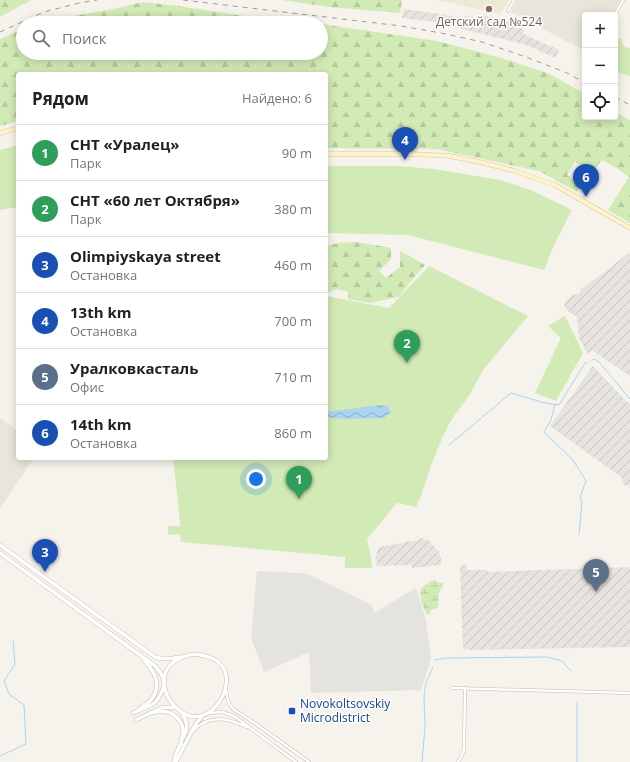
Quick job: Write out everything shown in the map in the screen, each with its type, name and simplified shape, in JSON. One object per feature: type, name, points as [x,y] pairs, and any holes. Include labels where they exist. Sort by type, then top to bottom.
[{"type":"main road","points":[[0,133],[16,129]]},
{"type":"main road","points":[[328,154],[412,154],[450,156],[484,163],[515,171],[555,185],[630,228]]},
{"type":"street","points":[[508,11],[514,0]]},
{"type":"street","points":[[617,12],[623,0]]},
{"type":"street","points":[[0,545],[155,657],[167,659],[194,654],[206,656],[216,660],[225,671],[227,697],[233,709],[309,762]]},
{"type":"street","points":[[0,553],[158,668],[161,673],[169,700],[182,712],[193,717],[217,712],[234,716],[296,762]]},
{"type":"street","points":[[133,713],[151,700],[156,683],[150,666],[141,656]]},
{"type":"street","points":[[138,710],[155,703],[162,694],[168,668],[180,657]]},
{"type":"street","points":[[452,688],[630,693]]},
{"type":"street","points":[[458,762],[464,749],[465,688]]},
{"type":"street","points":[[208,713],[219,704],[226,689]]},
{"type":"street","points":[[136,720],[161,708],[175,707]]},
{"type":"street","points":[[150,714],[164,711],[176,716],[182,726],[183,732],[180,745]]},
{"type":"street","points":[[175,762],[175,756],[187,728],[182,712]]},
{"type":"street","points":[[188,740],[195,725],[203,715]]},
{"type":"street","points":[[175,762],[193,731],[205,722],[214,719],[223,719],[232,721],[253,730]]},
{"type":"shaded area","name":"Детский сад №524","points":[[437,0],[509,0],[500,14]]},
{"type":"shaded area","points":[[517,0],[621,0],[614,12],[582,12],[582,49],[511,12]]},
{"type":"shaded area","points":[[404,9],[464,19],[465,15],[479,19],[481,15],[505,20],[524,30],[523,34],[559,50],[555,58],[527,45],[435,22],[402,18]]},
{"type":"shaded area","points":[[628,253],[630,254],[630,376],[593,351],[587,353],[579,338],[577,316],[571,314],[564,306],[566,301],[572,295],[579,294],[581,289]]},
{"type":"shaded area","points":[[593,366],[630,404],[630,486],[624,485],[621,477],[550,426]]},
{"type":"shaded area","points":[[0,418],[16,430],[16,460],[33,460],[0,508]]},
{"type":"shaded area","points":[[424,538],[424,540],[428,540],[439,552],[442,564],[412,568],[411,565],[376,566],[377,561],[375,561],[378,547],[405,543],[406,541],[418,541],[418,539]]},
{"type":"shaded area","points":[[467,565],[467,570],[487,570],[489,572],[630,567],[630,647],[463,650],[460,566]]},
{"type":"shaded area","points":[[257,571],[310,575],[372,605],[374,613],[416,588],[426,620],[431,659],[421,690],[311,693],[309,652],[264,672],[251,638]]},
{"type":"green space","points":[[0,0],[31,0],[0,17]]},
{"type":"green space","points":[[282,0],[402,0],[400,13],[329,7]]},
{"type":"green space","points":[[142,2],[244,16],[74,16]]},
{"type":"green space","points":[[328,25],[437,41],[498,57],[550,74],[582,92],[582,120],[618,120],[618,114],[630,120],[630,223],[608,210],[629,177],[602,160],[593,171],[575,162],[567,175],[581,184],[577,192],[539,171],[436,149],[328,148],[328,72],[16,72],[16,122],[0,126],[0,39],[16,32],[16,60],[328,60]]},
{"type":"green space","points":[[618,39],[621,39],[624,47],[630,48],[630,76],[618,72]]},
{"type":"green space","points":[[16,146],[16,207],[0,210],[0,150]]},
{"type":"green space","points":[[328,166],[399,166],[434,169],[500,180],[531,190],[572,210],[555,243],[544,270],[408,235],[328,233]]},
{"type":"green space","points":[[356,242],[391,248],[391,259],[379,271],[386,278],[400,267],[400,251],[425,265],[399,297],[370,303],[348,299],[348,292],[338,289],[328,292],[328,246],[338,243]]},
{"type":"green space","points":[[429,266],[528,316],[483,370],[470,394],[450,422],[432,463],[416,507],[397,503],[367,539],[372,568],[345,568],[345,557],[181,542],[180,534],[168,535],[168,526],[180,526],[173,460],[328,460],[328,296],[389,308]]},
{"type":"green space","points":[[565,316],[583,353],[556,401],[535,393],[561,338],[548,326]]},
{"type":"green space","points":[[435,580],[439,583],[443,583],[439,593],[439,605],[427,615],[420,592],[421,588]]},
{"type":"water","points":[[381,405],[387,406],[391,412],[384,418],[347,419],[328,417],[328,412]]},
{"type":"waterway","points":[[592,360],[594,359],[599,362],[630,399]]},
{"type":"waterway","points":[[449,445],[511,393],[545,403],[559,405],[585,363],[587,363]]},
{"type":"waterway","points":[[555,404],[551,420],[544,432],[573,460],[586,481],[580,497],[582,502],[579,534]]},
{"type":"waterway","points":[[0,756],[26,744],[24,705],[9,694],[4,681],[15,664],[13,641]]},
{"type":"waterway","points":[[435,660],[446,658],[547,657],[562,661],[571,671]]},
{"type":"waterway","points":[[422,762],[425,727],[424,696],[426,683],[433,667]]},
{"type":"waterway","points":[[577,702],[577,762]]},
{"type":"railway","points":[[35,16],[44,12],[97,0]]},
{"type":"railway","points":[[183,0],[317,16]]},
{"type":"railway","points":[[328,17],[401,26],[482,42],[567,73],[582,81]]},
{"type":"railway","points":[[0,32],[16,25]]},
{"type":"railway","points":[[618,99],[630,105]]},
{"type":"place","name":"Детский сад №524","points":[[489,9]]},
{"type":"place","name":"13th km","points":[[405,160]]},
{"type":"place","name":"14th km","points":[[586,197]]},
{"type":"place","name":"СНТ «60 лет Октября»","points":[[407,363]]},
{"type":"place","name":"СНТ «Уралец»","points":[[299,499]]},
{"type":"place","name":"Olimpiyskaya street","points":[[45,572]]},
{"type":"place","name":"Уралковкасталь","points":[[596,592]]},
{"type":"place","name":"Novokoltsovskiy Microdistrict","points":[[292,711]]}]
